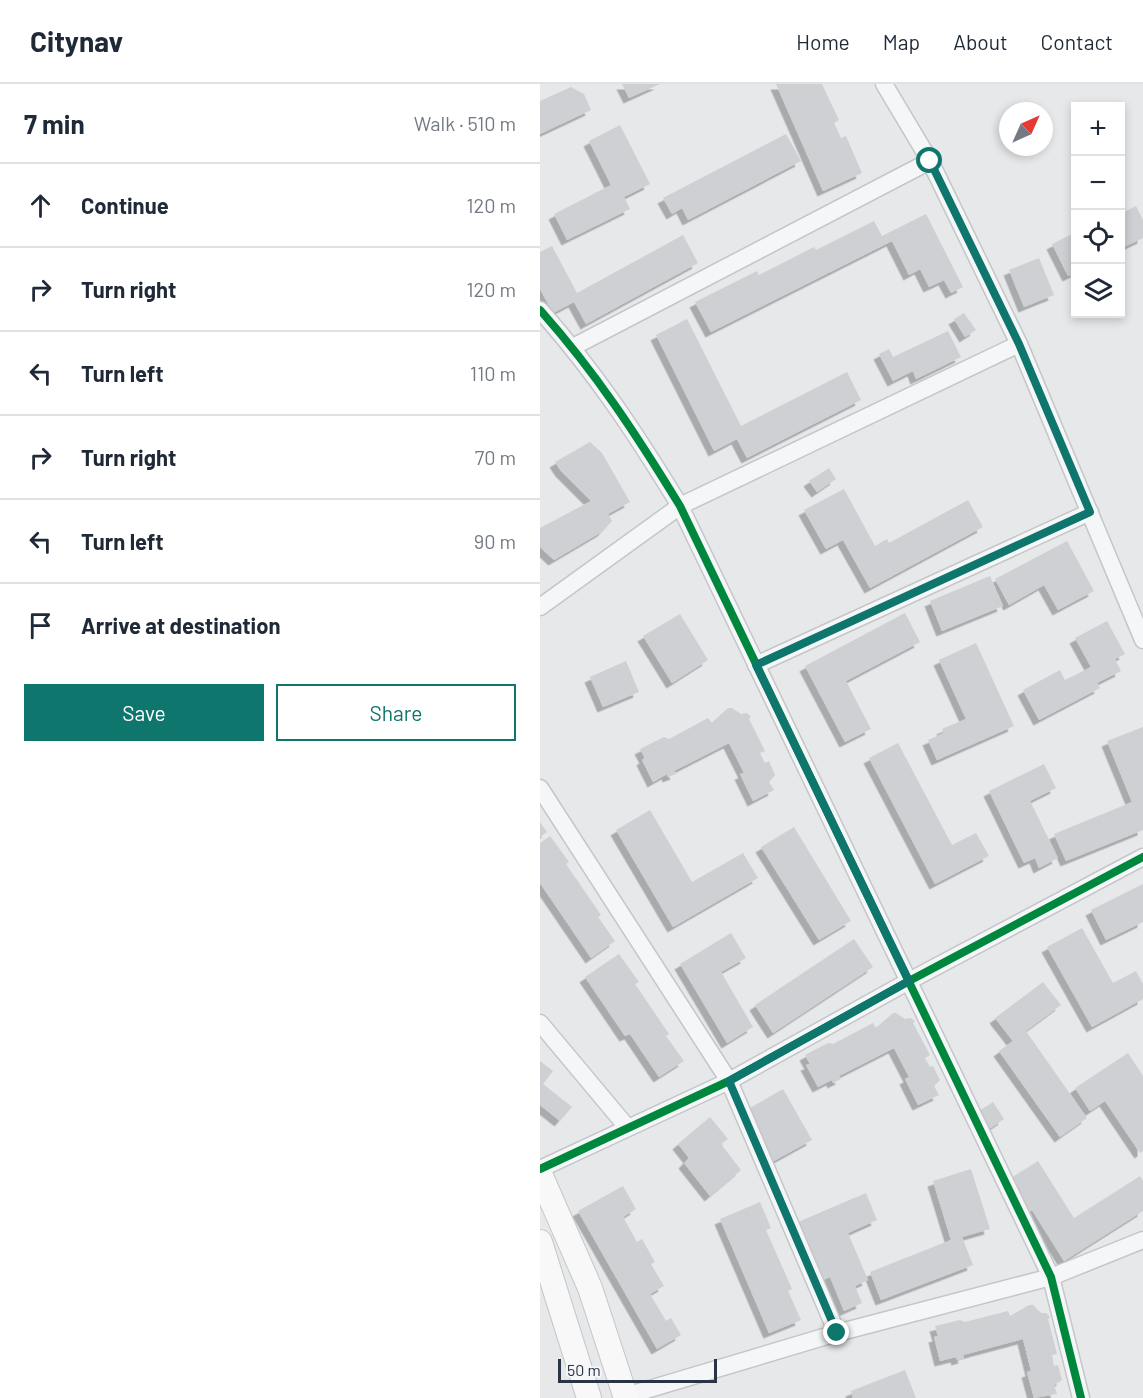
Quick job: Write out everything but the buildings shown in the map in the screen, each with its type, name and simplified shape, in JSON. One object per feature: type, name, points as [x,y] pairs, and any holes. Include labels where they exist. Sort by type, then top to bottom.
[{"type":"street","points":[[884,84],[930,161],[1019,344],[1143,640]]},
{"type":"street","points":[[573,347],[930,161]]},
{"type":"street","points":[[540,310],[573,347],[636,433],[680,506],[1051,1277],[1081,1398]]},
{"type":"street","points":[[540,607],[680,506],[1019,344]]},
{"type":"street","points":[[756,665],[1090,512]]},
{"type":"street","points":[[540,788],[729,1081],[837,1333]]},
{"type":"street","points":[[540,1169],[729,1081],[909,981],[1143,857]]},
{"type":"street","points":[[540,1023],[627,1127]]},
{"type":"street","points":[[540,1174],[590,1288],[626,1397],[837,1333],[1051,1277],[1143,1240]]},
{"type":"street","points":[[540,1242],[589,1398]]},
{"type":"cycle path","points":[[540,310],[579,357],[614,405],[680,506],[1051,1277],[1081,1398]]},
{"type":"cycle path","points":[[540,1169],[729,1081],[909,981],[1143,857]]},
{"type":"route","points":[[837,1333],[729,1081],[909,981],[756,665],[1090,512],[1019,344],[930,161]]}]
